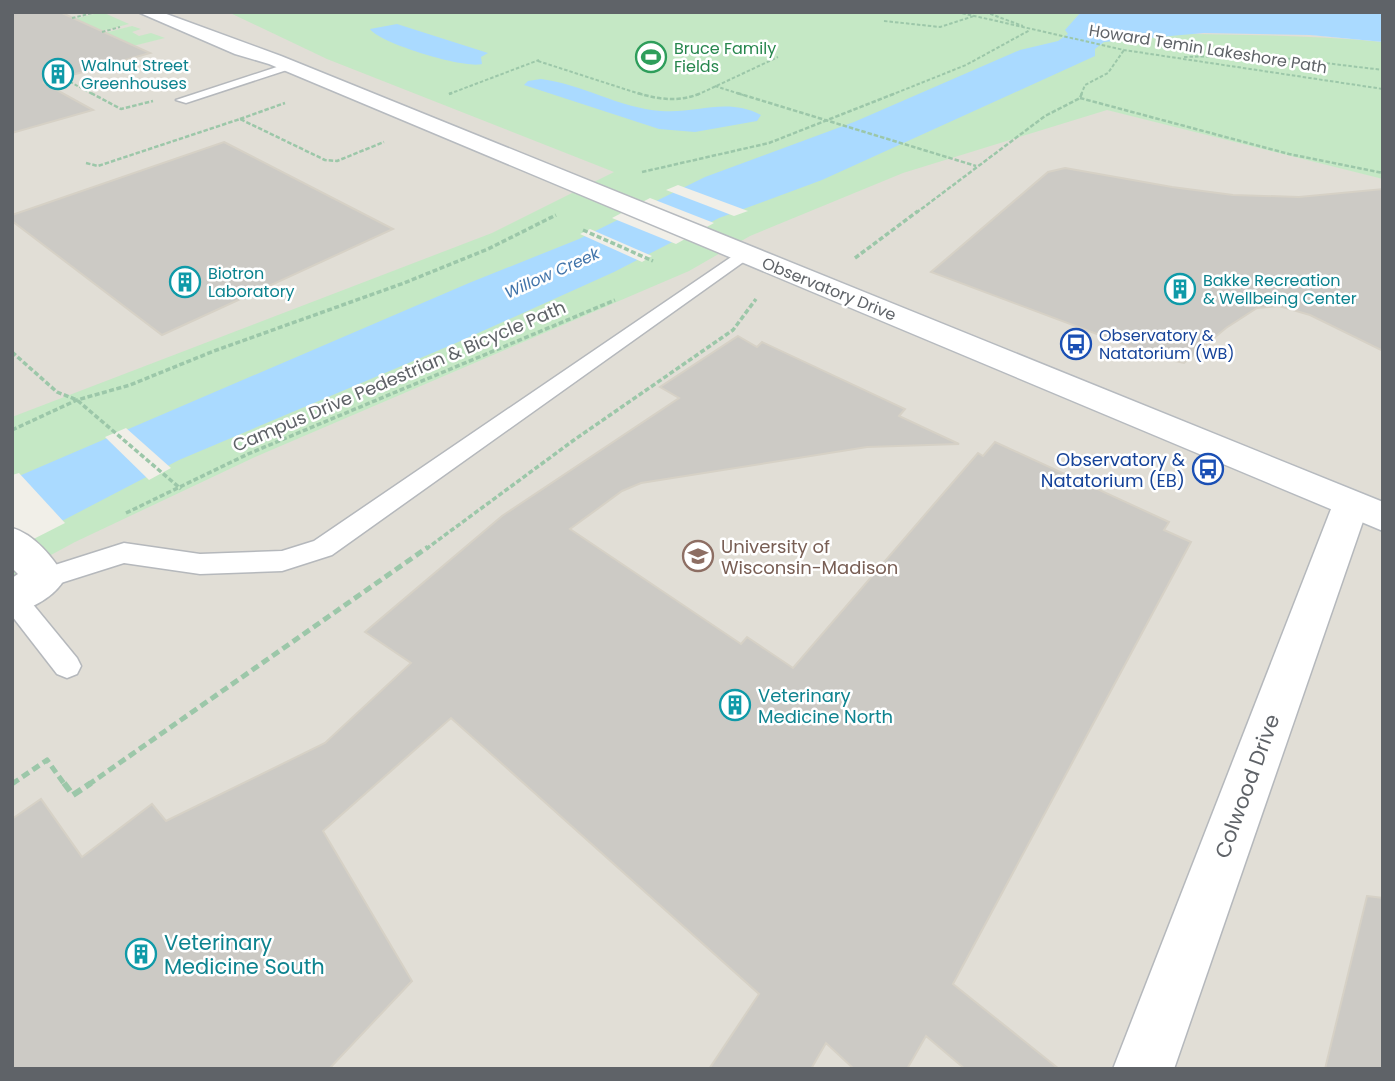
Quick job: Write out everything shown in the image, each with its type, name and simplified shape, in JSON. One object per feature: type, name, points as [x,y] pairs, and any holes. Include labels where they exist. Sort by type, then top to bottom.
[{"type":"street","name":"Observatory Drive","points":[[146,12],[241,50],[282,63],[1367,511]]},
{"type":"street","name":"Observatory Drive","points":[[188,12],[282,63]]},
{"type":"street","name":"Colwood Drive","points":[[1143,1069],[1367,511]]},
{"type":"lane","points":[[182,100],[282,63]]},
{"type":"lane","points":[[67,666],[20,573],[124,553],[200,565],[282,561],[323,548],[353,530],[743,254]]},
{"type":"path","points":[[72,18],[97,12]]},
{"type":"path","name":"Howard Temin Lakeshore Path","points":[[957,12],[1124,50],[1383,89]]},
{"type":"path","name":"Howard Temin Lakeshore Path","points":[[985,12],[1030,30]]},
{"type":"path","points":[[884,21],[940,27],[974,16]]},
{"type":"path","points":[[12,430],[77,400],[130,386],[214,351],[303,322],[488,249],[636,173],[744,150],[966,65],[1030,30]]},
{"type":"path","points":[[1080,99],[1085,85],[1108,73],[1124,50]]},
{"type":"path","points":[[1179,58],[1220,52],[1266,53],[1383,70]]},
{"type":"path","points":[[441,97],[539,60],[657,99],[690,98],[778,57]]},
{"type":"path","points":[[65,79],[121,109],[153,101]]},
{"type":"path","points":[[715,86],[977,166]]},
{"type":"path","points":[[855,258],[1045,116],[1080,99],[1289,154],[1383,173]]},
{"type":"path","points":[[86,163],[98,166],[291,102]]},
{"type":"path","points":[[240,119],[325,160],[337,161],[388,141]]},
{"type":"path","points":[[583,230],[653,261]]},
{"type":"path","name":"Campus Drive Pedestrian & Bicycle Path","points":[[135,510],[248,454],[620,298]]},
{"type":"path","points":[[12,784],[47,760],[73,795],[334,616],[574,440],[733,330],[756,299]]},
{"type":"path","points":[[12,352],[57,392],[77,400],[181,489]]},
{"type":"shaded area","name":"University of Wisconsin-Madison","points":[[12,12],[1081,12],[1383,42],[1383,1069],[12,1069]]},
{"type":"green space","points":[[102,12],[129,24],[101,31],[74,19]]},
{"type":"green space","points":[[228,12],[1081,12],[1066,30],[1383,42],[1383,179],[1107,110],[903,173],[750,236],[689,271],[255,457],[75,542],[12,576],[12,417],[492,233],[614,172],[327,59]]},
{"type":"green space","points":[[132,26],[141,29],[132,32],[139,36],[151,33],[165,38],[133,46],[104,33]]},
{"type":"water","name":"Willow Creek","points":[[1081,12],[1383,12],[1383,42],[1310,35],[1204,33],[1104,42],[1095,49],[1095,56],[822,180],[719,218],[614,272],[456,343],[179,460],[12,547],[12,479],[469,283],[579,239],[705,177],[854,122],[1020,50],[1058,41],[1068,34],[1065,30]]},
{"type":"water","points":[[397,24],[488,53],[481,57],[482,64],[458,63],[405,48],[370,29]]},
{"type":"water","points":[[541,79],[645,109],[674,111],[736,107],[761,115],[757,121],[695,132],[659,129],[524,85],[528,81]]},
{"type":"pier","points":[[678,185],[748,211],[734,216],[666,190]]},
{"type":"pier","points":[[650,198],[714,223],[676,244],[612,218]]},
{"type":"pier","points":[[590,229],[652,256],[642,262],[580,234]]},
{"type":"pier","points":[[126,428],[171,468],[149,480],[105,437]]},
{"type":"pier","points":[[19,473],[65,523],[12,550],[12,475]]},
{"type":"building","name":"Walnut Street Greenhouses","points":[[12,12],[60,12],[150,53],[44,83],[93,110],[12,133]]},
{"type":"building","name":"Biotron Laboratory","points":[[224,142],[393,229],[162,335],[12,221],[12,215]]},
{"type":"building","name":"Bakke Recreation & Wellbeing Center","points":[[1065,168],[1233,195],[1299,197],[1383,189],[1383,351],[1310,315],[1279,306],[1257,308],[1226,328],[1184,363],[1161,358],[931,272],[1048,172]]},
{"type":"building","name":"Veterinary Medicine North","points":[[738,336],[757,347],[762,342],[905,409],[899,416],[959,444],[867,447],[641,483],[622,491],[570,529],[741,644],[747,637],[793,668],[978,453],[983,456],[995,442],[1169,522],[1164,530],[1191,542],[953,984],[1059,1069],[965,1069],[926,1036],[907,1069],[854,1069],[826,1043],[811,1069],[709,1069],[759,994],[451,718],[323,831],[412,981],[329,1069],[12,1069],[12,819],[41,799],[82,857],[152,804],[166,821],[325,743],[411,663],[365,632],[502,516],[679,398],[660,387]]},
{"type":"building","points":[[1367,896],[1383,898],[1383,1069],[1325,1069]]},
{"type":"place","name":"Bruce Family Fields","points":[[651,57]]},
{"type":"place","name":"Walnut Street Greenhouses","points":[[58,74]]},
{"type":"place","name":"Biotron Laboratory","points":[[185,282]]},
{"type":"place","name":"Bakke Recreation & Wellbeing Center","points":[[1180,289]]},
{"type":"place","name":"Observatory & Natatorium (WB)","points":[[1076,344]]},
{"type":"place","name":"Observatory & Natatorium (EB)","points":[[1208,469]]},
{"type":"place","name":"University of Wisconsin-Madison","points":[[698,556]]},
{"type":"place","name":"Veterinary Medicine North","points":[[735,705]]},
{"type":"place","name":"Veterinary Medicine South","points":[[141,954]]}]
